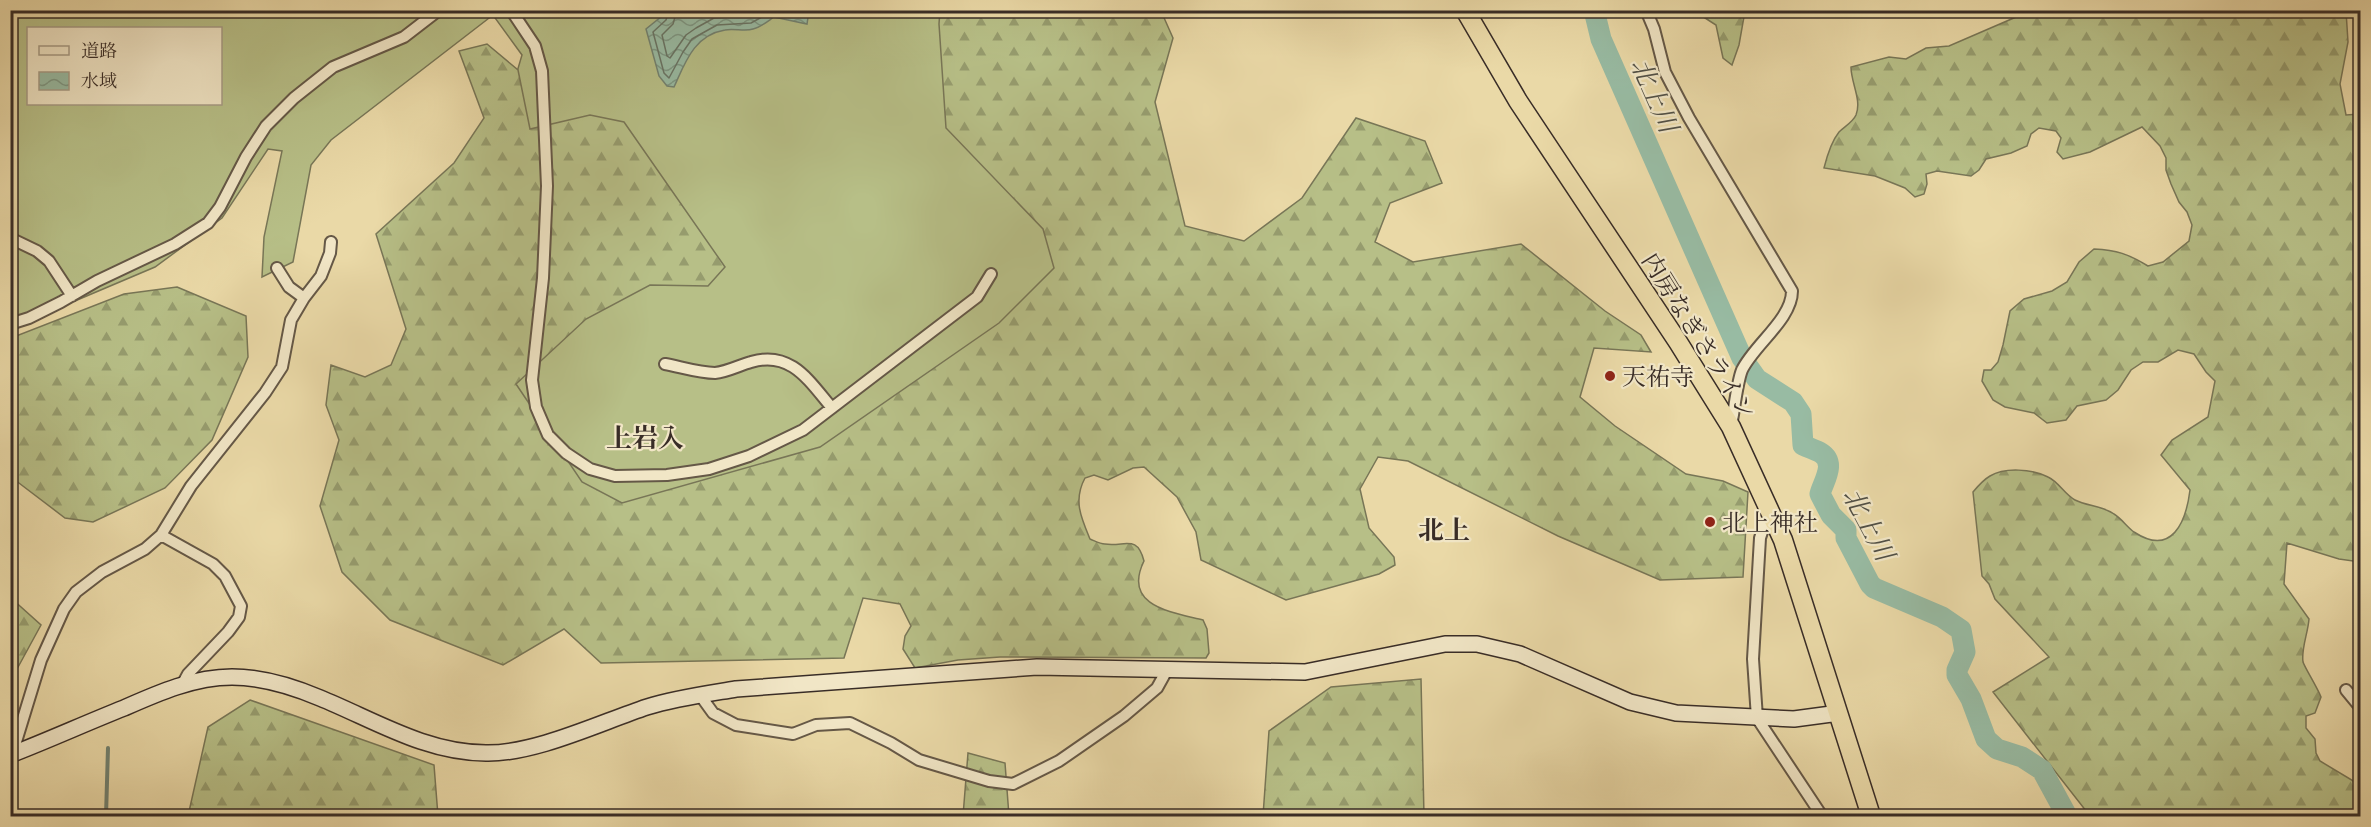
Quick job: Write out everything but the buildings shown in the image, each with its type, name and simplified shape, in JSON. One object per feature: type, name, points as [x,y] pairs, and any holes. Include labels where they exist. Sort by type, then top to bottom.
[{"type":"highway","name":"内房なぎさライン","points":[[1465,10],[1518,101],[1678,342],[1731,427],[1783,540],[1871,816]]},
{"type":"street","points":[[10,324],[29,318],[97,281],[175,244],[208,223],[220,207],[246,157],[266,126],[294,98],[333,67],[404,37],[439,10]]},
{"type":"street","points":[[512,10],[535,46],[542,71],[547,186],[543,278],[532,380],[536,407],[548,435],[566,453],[590,469],[615,476],[667,475],[709,469],[749,456],[803,430],[977,297],[991,274]]},
{"type":"street","points":[[1646,10],[1654,28],[1665,72],[1689,118],[1792,291],[1792,300],[1782,317],[1742,372],[1731,427]]},
{"type":"street","points":[[10,238],[37,251],[49,261],[72,296]]},
{"type":"street","points":[[11,757],[41,660],[64,609],[76,592],[102,572],[146,549],[161,535],[191,486],[265,393],[282,367],[291,320],[321,276],[330,253],[331,242]]},
{"type":"street","points":[[277,268],[289,286],[304,298]]},
{"type":"street","points":[[665,364],[716,373],[753,361],[771,358],[786,362],[803,374],[831,408]]},
{"type":"street","points":[[1772,516],[1764,526],[1760,538],[1753,658],[1757,718],[1822,816]]},
{"type":"street","points":[[161,535],[213,564],[225,576],[241,606],[239,616],[228,632],[188,674],[182,685]]},
{"type":"street","points":[[11,757],[182,685],[230,677],[265,680],[319,698],[425,743],[462,752],[485,753],[523,750],[650,707],[736,689],[1037,668],[1305,672],[1445,644],[1476,644],[1520,654],[1607,692],[1653,708],[1687,714],[1807,718],[1839,713]]},
{"type":"street","points":[[700,695],[713,713],[736,725],[793,734],[816,725],[850,723],[919,760],[989,781],[1013,784],[1059,761],[1124,716],[1157,688],[1167,670]]},
{"type":"street","points":[[2346,690],[2361,707]]},
{"type":"green space","points":[[11,10],[995,11],[1108,294],[528,616],[490,164],[522,55],[493,15],[331,140],[311,165],[293,262],[262,277],[264,237],[282,151],[268,149],[222,218],[155,267],[11,328]]},
{"type":"green space","points":[[940,10],[1161,11],[1173,38],[1155,102],[1185,226],[1244,241],[1302,198],[1356,118],[1425,141],[1442,183],[1390,203],[1375,242],[1413,262],[1521,244],[1605,311],[1641,335],[1651,352],[1594,348],[1580,397],[1615,426],[1686,474],[1723,481],[1748,492],[1743,577],[1660,580],[1558,536],[1408,461],[1378,457],[1360,489],[1369,528],[1394,557],[1395,565],[1379,574],[1286,600],[1201,560],[1196,532],[1177,497],[1144,467],[1133,468],[1108,480],[1094,475],[1085,478],[1081,486],[1079,501],[1081,516],[1090,539],[1103,544],[1129,544],[1138,547],[1144,561],[1139,576],[1139,588],[1145,597],[1164,610],[1203,620],[1207,629],[1209,653],[1206,658],[1000,657],[958,660],[915,668],[903,649],[905,636],[911,626],[900,604],[863,598],[844,658],[601,663],[564,629],[503,665],[390,620],[342,572],[320,506],[339,440],[326,405],[331,365],[365,377],[391,365],[406,329],[376,234],[454,163],[484,118],[459,51],[487,44],[518,70],[530,129],[590,115],[624,122],[725,267],[708,286],[650,285],[586,319],[516,384],[582,482],[622,503],[820,447],[999,323],[1054,268],[1043,229],[946,128]]},
{"type":"green space","points":[[1694,11],[1745,11],[1739,45],[1732,65],[1723,58],[1716,25]]},
{"type":"green space","points":[[2026,11],[2346,11],[2348,42],[2340,84],[2346,115],[2360,114],[2360,562],[2339,559],[2287,543],[2284,584],[2309,619],[2303,662],[2321,697],[2315,713],[2306,716],[2306,728],[2315,739],[2316,753],[2320,761],[2360,785],[2360,816],[2090,816],[1993,692],[2049,657],[1995,599],[1989,584],[1982,576],[1973,492],[1985,479],[1996,473],[2011,470],[2034,472],[2052,479],[2075,500],[2110,511],[2134,532],[2147,539],[2167,538],[2181,524],[2190,490],[2161,455],[2172,440],[2208,417],[2215,381],[2194,354],[2178,350],[2158,362],[2143,362],[2131,370],[2118,390],[2106,400],[2077,406],[2066,420],[2047,423],[2034,413],[2005,407],[1993,400],[1982,381],[1984,370],[1991,370],[1998,362],[2010,311],[2024,299],[2052,291],[2067,282],[2079,262],[2094,249],[2122,253],[2148,266],[2163,262],[2189,241],[2192,225],[2171,184],[2166,170],[2166,158],[2160,146],[2142,127],[2090,152],[2063,159],[2057,152],[2061,138],[2056,131],[2039,128],[2031,134],[2027,146],[2011,153],[1986,159],[1979,170],[1971,176],[1937,171],[1926,174],[1927,184],[1924,194],[1915,197],[1905,188],[1875,176],[1824,168],[1836,136],[1853,120],[1858,109],[1851,67],[1889,57],[1906,59],[1926,48],[1949,46]]},
{"type":"green space","points":[[177,287],[246,316],[248,357],[212,440],[165,488],[93,522],[65,518],[11,477],[11,338],[124,294]]},
{"type":"green space","points":[[11,598],[41,625],[11,680]]},
{"type":"green space","points":[[1421,679],[1424,816],[1263,816],[1269,731],[1331,687]]},
{"type":"green space","points":[[250,700],[434,765],[438,816],[188,816],[208,727]]},
{"type":"green space","points":[[968,753],[1005,763],[1009,816],[963,816]]},
{"type":"water","points":[[809,10],[807,24],[774,17],[753,29],[732,29],[714,33],[692,51],[674,87],[667,86],[659,76],[646,29],[662,16],[664,11]]},
{"type":"waterway","name":"北上川","points":[[1594,10],[1601,39],[1742,358],[1757,379],[1793,402],[1801,414],[1803,445],[1826,457],[1829,467],[1820,494],[1831,515],[1846,530],[1846,538],[1870,584],[1874,588],[1942,617],[1961,630],[1965,652],[1957,675],[1971,699],[1986,739],[1997,749],[2022,757],[2042,770],[2067,816]]},
{"type":"waterway","points":[[106,816],[108,748]]},
{"type":"place","name":"天祐寺","points":[[1610,376]]},
{"type":"place","name":"北上神社","points":[[1710,522]]},
{"type":"district","name":"上岩入","points":[[645,437]]},
{"type":"district","name":"北上","points":[[1444,529]]}]
